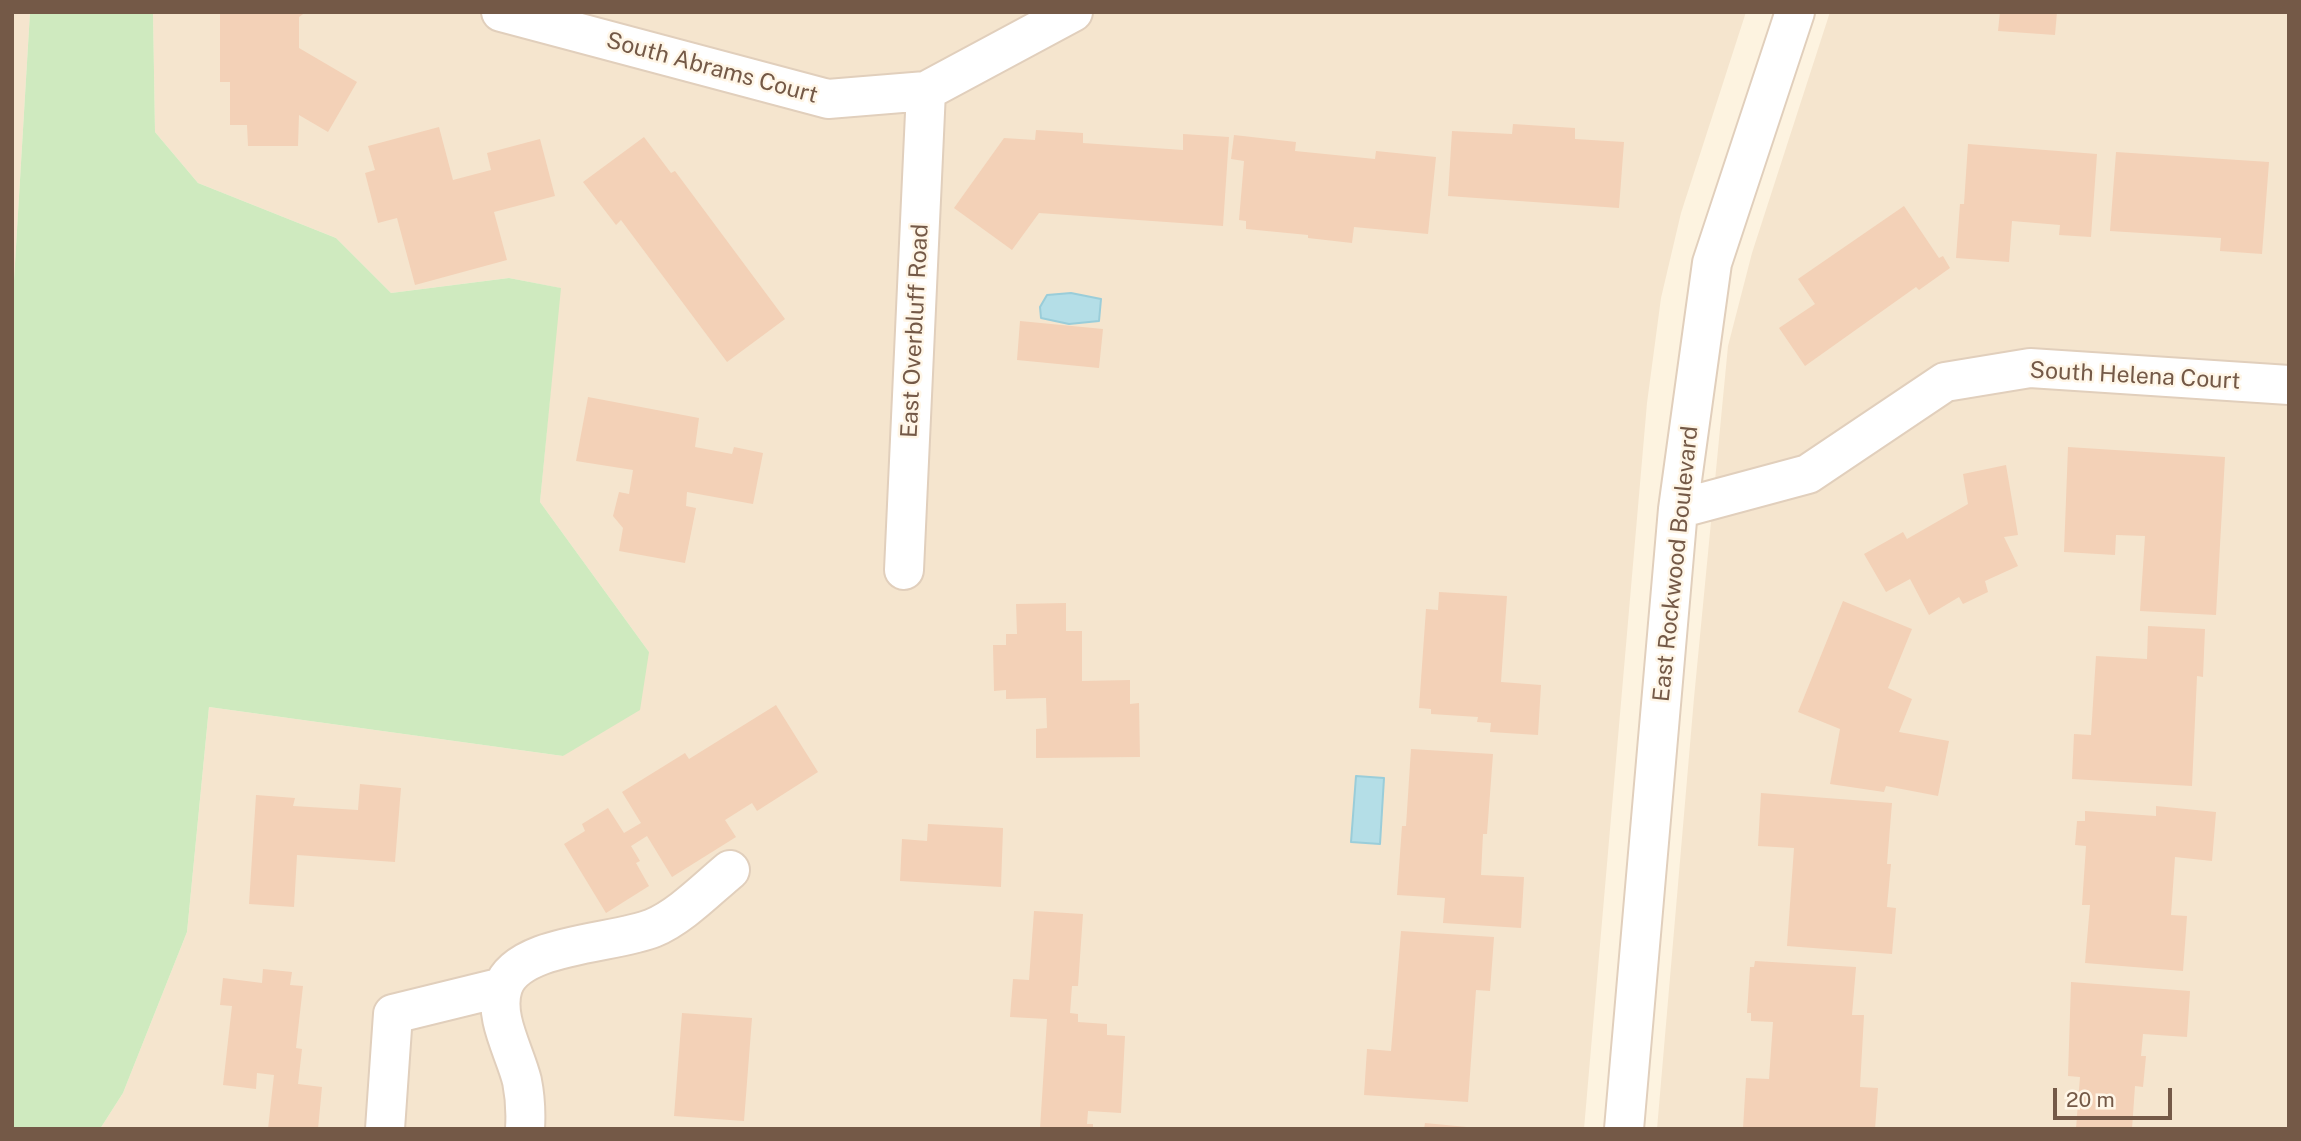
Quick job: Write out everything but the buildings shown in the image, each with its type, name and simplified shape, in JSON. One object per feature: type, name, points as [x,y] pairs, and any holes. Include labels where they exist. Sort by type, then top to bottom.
[{"type":"street","name":"South Abrams Court","points":[[501,12],[828,99],[926,91]]},
{"type":"street","points":[[926,91],[1073,12]]},
{"type":"street","name":"East Rockwood Boulevard","points":[[1624,1129],[1678,509],[1712,263],[1795,12]]},
{"type":"street","name":"East Overbluff Road","points":[[904,570],[926,91]]},
{"type":"street","name":"South Helena Court","points":[[1678,509],[1808,474],[1945,382],[2030,369],[2289,385]]},
{"type":"street","points":[[525,1129],[522,1081],[501,1021],[503,987],[519,964],[539,956],[653,928],[690,904],[730,870]]},
{"type":"street","points":[[385,1129],[393,1014],[503,987]]},
{"type":"shaded area","points":[[12,12],[30,12],[12,314]]},
{"type":"shaded area","points":[[153,12],[1746,12],[1681,213],[1661,298],[1647,403],[1584,1129],[100,1129],[123,1093],[187,932],[209,707],[563,756],[649,652],[540,502],[560,288],[509,278],[391,293],[336,238],[198,183],[155,132]]},
{"type":"shaded area","points":[[1830,12],[2289,12],[2289,1129],[1657,1129],[1728,346],[1752,253]]},
{"type":"green space","points":[[30,12],[153,12],[155,132],[198,183],[336,238],[391,293],[509,278],[561,288],[540,502],[649,652],[640,710],[563,756],[209,707],[187,932],[123,1093],[100,1129],[12,1129],[12,314]]},
{"type":"water","points":[[1071,293],[1101,299],[1099,321],[1069,324],[1041,318],[1040,307],[1047,295]]},
{"type":"water","points":[[1356,776],[1384,778],[1380,844],[1351,842]]}]
